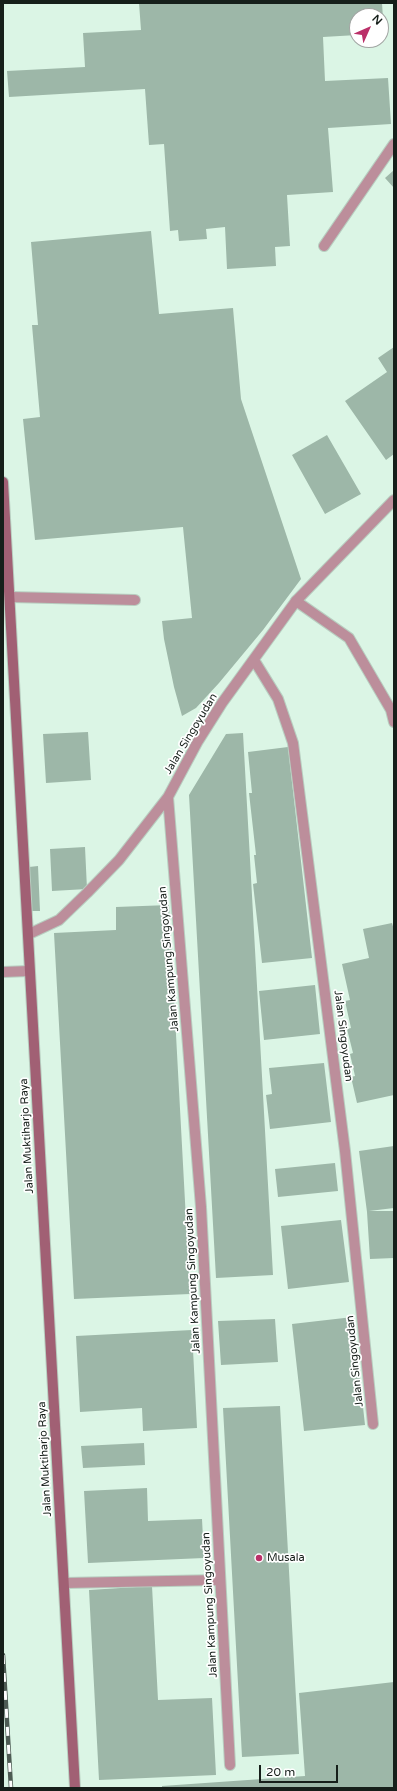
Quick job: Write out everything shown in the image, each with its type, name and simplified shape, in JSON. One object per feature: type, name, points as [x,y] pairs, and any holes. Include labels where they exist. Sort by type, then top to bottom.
[{"type":"street","points":[[324,246],[394,144]]},
{"type":"street","name":"Jalan Muktiharjo Raya","points":[[3,482],[75,1788]]},
{"type":"street","name":"Jalan Singoyudan","points":[[28,934],[59,920],[119,860],[168,797],[202,735],[222,703],[296,601],[394,500]]},
{"type":"street","points":[[10,597],[135,600]]},
{"type":"street","points":[[296,601],[348,638],[391,710],[394,722]]},
{"type":"street","name":"Jalan Singoyudan","points":[[254,660],[278,699],[293,743],[345,1151],[373,1424]]},
{"type":"street","name":"Jalan Kampung Singoyudan","points":[[168,797],[201,1207],[230,1765]]},
{"type":"street","points":[[3,972],[29,971]]},
{"type":"street","points":[[64,1583],[220,1580]]},
{"type":"building","points":[[139,3],[382,3],[382,8],[349,8],[349,35],[323,37],[325,81],[388,78],[391,124],[328,128],[333,192],[287,195],[290,246],[275,247],[276,266],[227,269],[225,227],[206,229],[207,239],[179,241],[178,230],[170,231],[164,144],[149,145],[145,89],[9,97],[7,71],[85,67],[83,33],[141,30]]},
{"type":"building","points":[[394,170],[394,188],[385,178]]},
{"type":"building","points":[[151,231],[159,314],[233,308],[241,399],[301,579],[263,630],[219,683],[196,708],[182,716],[174,687],[164,639],[162,621],[192,618],[183,527],[35,540],[23,419],[40,417],[32,325],[38,325],[31,242]]},
{"type":"building","points":[[394,347],[394,454],[386,460],[345,401],[387,372],[378,358]]},
{"type":"building","points":[[327,435],[361,494],[325,514],[292,455]]},
{"type":"building","points":[[88,732],[91,780],[46,783],[43,734]]},
{"type":"building","points":[[243,733],[273,1275],[216,1278],[189,795],[226,734]]},
{"type":"building","points":[[288,747],[312,958],[262,963],[253,884],[257,883],[254,855],[256,855],[249,793],[252,793],[248,752]]},
{"type":"building","points":[[85,847],[87,889],[52,891],[50,849]]},
{"type":"building","points":[[38,866],[40,911],[32,911],[29,867]]},
{"type":"building","points":[[169,905],[190,1294],[74,1299],[54,933],[116,930],[116,907]]},
{"type":"building","points":[[392,923],[394,930],[394,1095],[357,1103],[351,1077],[355,1076],[350,1054],[353,1053],[347,1029],[351,1028],[345,1001],[350,1000],[342,964],[369,958],[363,929]]},
{"type":"building","points":[[315,985],[320,1034],[264,1040],[259,991]]},
{"type":"building","points":[[324,1063],[331,1122],[270,1129],[266,1095],[272,1094],[269,1068]]},
{"type":"building","points":[[394,1146],[394,1208],[369,1211],[393,1211],[394,1258],[370,1259],[367,1212],[359,1151]]},
{"type":"building","points":[[335,1163],[338,1191],[278,1197],[275,1169]]},
{"type":"building","points":[[341,1220],[349,1282],[288,1289],[281,1226]]},
{"type":"building","points":[[353,1317],[365,1425],[304,1431],[292,1324]]},
{"type":"building","points":[[275,1319],[278,1362],[221,1365],[218,1321]]},
{"type":"building","points":[[192,1330],[197,1428],[143,1431],[142,1408],[80,1412],[76,1336]]},
{"type":"building","points":[[280,1406],[299,1754],[242,1757],[223,1408]]},
{"type":"building","points":[[144,1443],[145,1465],[83,1468],[81,1446]]},
{"type":"building","points":[[147,1488],[148,1521],[202,1519],[204,1558],[88,1563],[84,1491]]},
{"type":"building","points":[[152,1586],[158,1700],[212,1698],[216,1775],[99,1780],[89,1590]]},
{"type":"building","points":[[394,1682],[394,1788],[162,1788],[162,1786],[305,1776],[299,1693]]},
{"type":"railway","points":[[3,1655],[11,1788]]},
{"type":"place","name":"Musala","points":[[259,1558]]}]
